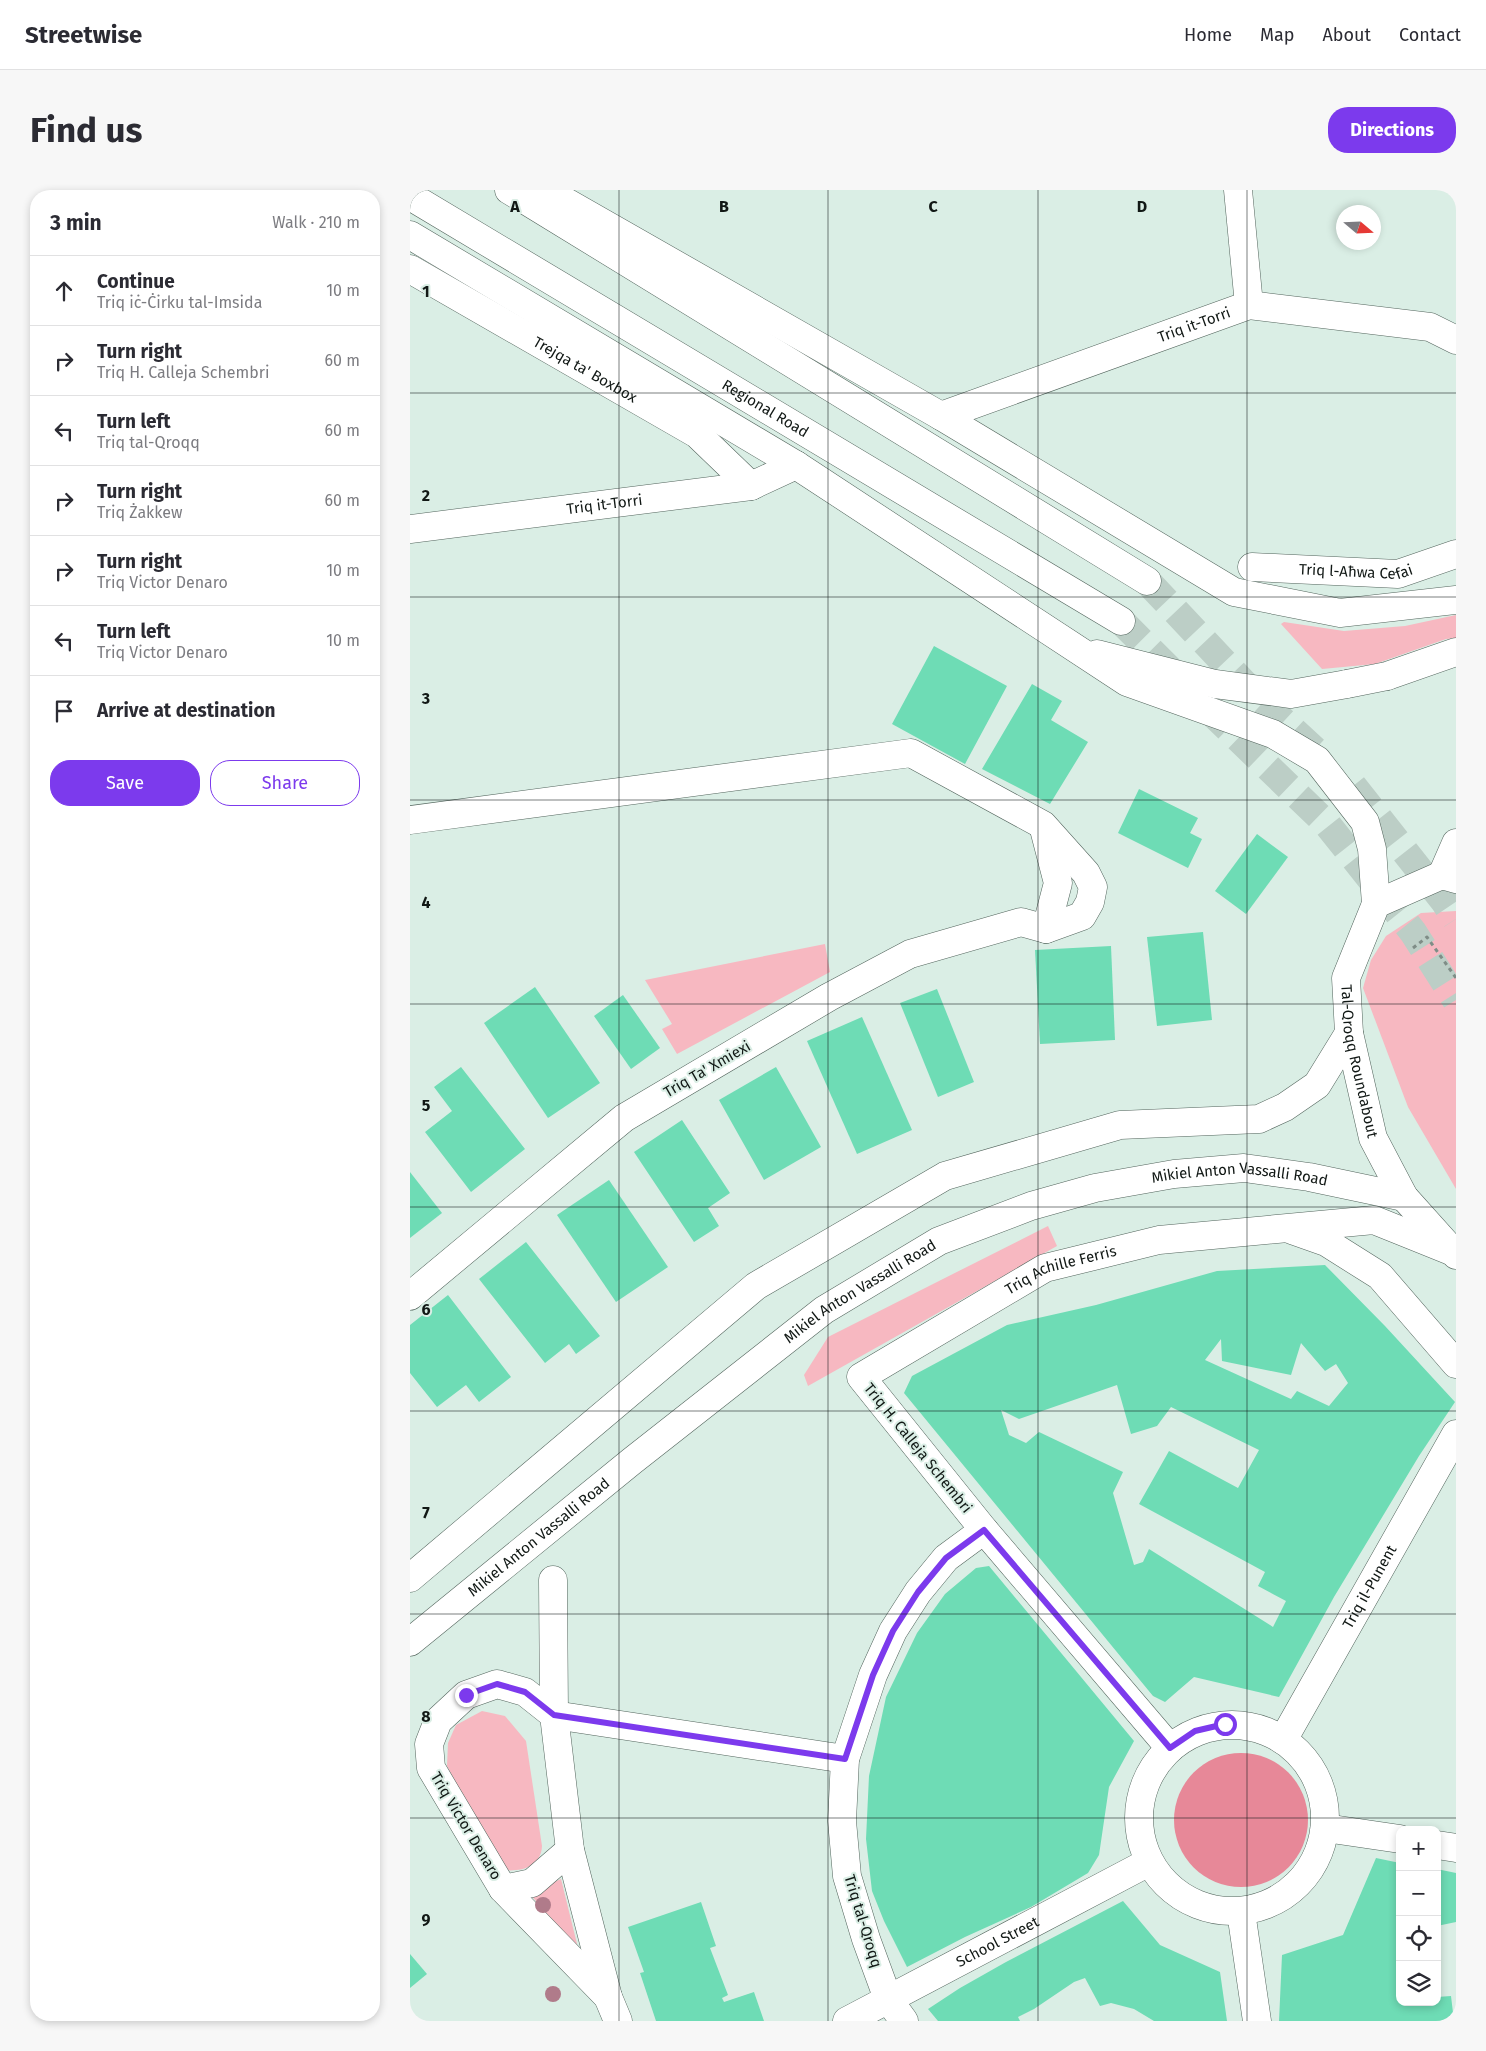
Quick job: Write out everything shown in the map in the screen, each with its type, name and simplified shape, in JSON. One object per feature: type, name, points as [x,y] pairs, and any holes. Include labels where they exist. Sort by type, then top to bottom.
[{"type":"main road","points":[[509,190],[1147,581]]},
{"type":"main road","points":[[545,190],[941,416],[1234,592],[1340,613],[1456,600]]},
{"type":"main road","points":[[1238,190],[1249,305]]},
{"type":"main road","name":"Regional Road","points":[[410,196],[1121,621]]},
{"type":"main road","points":[[410,235],[796,465],[1127,682],[1273,734],[1318,760],[1364,822],[1372,849],[1376,904],[1449,877],[1456,843]]},
{"type":"main road","name":"Trejqa ta' Boxbox","points":[[410,269],[697,434],[751,486]]},
{"type":"main road","name":"Triq it-Torri","points":[[941,416],[1249,305],[1430,327],[1456,340]]},
{"type":"main road","name":"Triq it-Torri","points":[[410,530],[751,486],[796,465]]},
{"type":"main road","name":"Triq l-Aħwa Cefai","points":[[1252,567],[1398,574],[1456,554]]},
{"type":"main road","points":[[1076,648],[1215,684],[1291,694],[1387,676],[1456,652]]},
{"type":"main road","points":[[410,820],[911,753],[1042,825],[1086,873],[1094,887],[1090,902],[1082,916],[1046,929]]},
{"type":"main road","points":[[1042,825],[1058,883],[1046,929]]},
{"type":"main road","name":"Tal-Qroqq Roundabout","points":[[1376,904],[1346,978],[1349,1033],[1373,1138],[1404,1197],[1454,1253]]},
{"type":"main road","name":"Triq Ta' Xmiexi","points":[[410,1296],[624,1118],[829,998],[910,954],[1021,922],[1046,929]]},
{"type":"main road","points":[[410,1578],[756,1286],[945,1176],[1120,1125],[1258,1119],[1285,1107],[1316,1085],[1349,1033]]},
{"type":"main road","name":"Mikiel Anton Vassalli Road","points":[[410,1642],[632,1461],[824,1310],[939,1241],[1031,1206],[1095,1188],[1174,1174],[1244,1168],[1309,1177],[1404,1197]]},
{"type":"main road","name":"Triq Achille Ferris","points":[[861,1377],[1045,1268],[1159,1240],[1374,1220],[1454,1253]]},
{"type":"main road","name":"Triq Achille Ferris","points":[[1284,1227],[1326,1242],[1380,1276],[1456,1364]]},
{"type":"main road","name":"Triq H. Calleja Schembri","points":[[861,1377],[984,1530],[1170,1748]]},
{"type":"main road","name":"Triq il-Punent","points":[[1283,1740],[1456,1434]]},
{"type":"main road","name":"Triq tal-Qroqq","points":[[904,2021],[888,1999],[866,1939],[847,1876],[842,1821],[845,1759],[873,1675],[893,1631],[918,1592],[946,1558],[984,1530]]},
{"type":"main road","name":"Triq Victor Denaro","points":[[553,1580],[554,1715],[570,1850],[613,2009]]},
{"type":"main road","name":"Triq Victor Denaro","points":[[554,1715],[525,1692],[497,1684],[466,1695],[438,1721],[421,1770],[503,1889],[613,2009]]},
{"type":"main road","points":[[554,1715],[845,1759]]},
{"type":"main road","points":[[1225,1724],[1256,1727],[1283,1740],[1303,1756],[1316,1778],[1324,1802],[1325,1828],[1316,1858],[1298,1884],[1272,1903],[1241,1912],[1214,1910],[1188,1901],[1165,1885],[1149,1862],[1139,1833],[1140,1801],[1150,1772],[1170,1748],[1195,1731],[1225,1724]]},
{"type":"main road","points":[[1325,1828],[1396,1838]]},
{"type":"main road","points":[[1441,1846],[1456,1848]]},
{"type":"main road","points":[[503,1889],[532,1883],[570,1850]]},
{"type":"main road","name":"School Street","points":[[847,2021],[1149,1862]]},
{"type":"main road","points":[[1241,1912],[1258,2021]]},
{"type":"path","points":[[1413,948],[1427,937],[1456,978]]},
{"type":"shaded area","points":[[1456,615],[1456,638],[1446,639],[1375,664],[1322,669],[1281,624],[1284,622],[1344,631],[1405,626]]},
{"type":"shaded area","points":[[1456,911],[1456,1189],[1408,1107],[1363,988],[1371,960],[1386,936],[1421,913]]},
{"type":"shaded area","points":[[825,944],[830,972],[677,1054],[662,1029],[672,1024],[645,980]]},
{"type":"shaded area","points":[[1048,1226],[1057,1246],[808,1386],[804,1375],[828,1337]]},
{"type":"shaded area","points":[[482,1711],[505,1716],[526,1741],[542,1846],[538,1859],[529,1867],[523,1869],[503,1870],[496,1862],[447,1766],[448,1743],[456,1725]]},
{"type":"shaded area","points":[[1241,1753],[1267,1758],[1289,1772],[1303,1794],[1308,1820],[1303,1846],[1289,1868],[1267,1882],[1241,1887],[1215,1882],[1193,1868],[1179,1846],[1174,1820],[1179,1794],[1193,1772],[1215,1758]]},
{"type":"shaded area","points":[[561,1879],[579,1952],[529,1893]]},
{"type":"building","points":[[934,646],[1007,686],[965,764],[892,724]]},
{"type":"building","points":[[1032,684],[1062,701],[1051,720],[1088,742],[1050,804],[982,769]]},
{"type":"building","points":[[1139,789],[1198,818],[1190,833],[1202,839],[1188,868],[1118,833]]},
{"type":"building","points":[[1257,834],[1288,857],[1246,914],[1215,891]]},
{"type":"building","points":[[1203,932],[1212,1020],[1157,1026],[1147,937]]},
{"type":"building","points":[[1111,946],[1115,1040],[1040,1044],[1035,950]]},
{"type":"building","points":[[535,987],[600,1083],[548,1118],[484,1023]]},
{"type":"building","points":[[937,989],[974,1082],[938,1097],[900,1003]]},
{"type":"building","points":[[623,995],[660,1048],[631,1069],[594,1016]]},
{"type":"building","points":[[862,1017],[912,1130],[857,1154],[807,1041]]},
{"type":"building","points":[[461,1067],[525,1149],[471,1192],[425,1132],[452,1111],[434,1087]]},
{"type":"building","points":[[776,1067],[821,1147],[764,1180],[719,1100]]},
{"type":"building","points":[[682,1120],[730,1193],[708,1208],[719,1226],[694,1242],[634,1152]]},
{"type":"building","points":[[410,1172],[442,1213],[410,1238]]},
{"type":"building","points":[[609,1180],[668,1267],[616,1302],[557,1215]]},
{"type":"building","points":[[526,1242],[600,1336],[576,1354],[569,1344],[545,1363],[479,1279]]},
{"type":"building","points":[[1325,1265],[1385,1326],[1455,1402],[1419,1456],[1334,1597],[1279,1697],[1194,1677],[1165,1702],[1153,1696],[904,1393],[912,1376],[1007,1325],[1096,1305],[1217,1271]],"holes":[[[1221,1339],[1222,1361],[1291,1375],[1301,1343],[1325,1371],[1336,1364],[1348,1383],[1329,1406],[1297,1391],[1291,1399],[1205,1360]],[[1117,1385],[1131,1434],[1157,1426],[1171,1407],[1259,1450],[1238,1488],[1169,1451],[1139,1504],[1265,1572],[1258,1586],[1286,1601],[1273,1627],[1149,1549],[1143,1562],[1134,1565],[1113,1493],[1123,1472],[1039,1432],[1026,1443],[1009,1435],[1001,1410],[1019,1419]]]},
{"type":"building","points":[[448,1295],[511,1377],[479,1402],[466,1385],[437,1407],[410,1373],[410,1325]]},
{"type":"building","points":[[989,1566],[1134,1741],[1109,1787],[1099,1855],[1088,1873],[1031,1907],[965,1937],[907,1967],[884,1921],[872,1891],[866,1839],[869,1776],[886,1697],[917,1633],[945,1594],[976,1568]]},
{"type":"building","points":[[1376,1858],[1396,1862],[1396,2006],[1441,2006],[1441,1997],[1451,1996],[1454,2021],[1279,2021],[1282,1955],[1343,1935]]},
{"type":"building","points":[[1441,1870],[1456,1873],[1456,1922],[1441,1925]]},
{"type":"building","points":[[1123,1901],[1160,1945],[1220,1972],[1227,2021],[1154,2021],[1134,2009],[1111,2003],[1100,2006],[1085,1978],[1074,1982],[1034,2009],[1018,2017],[1020,2021],[938,2021],[928,2009],[1006,1962]]},
{"type":"building","points":[[701,1902],[716,1946],[710,1948],[728,1995],[722,1998],[724,2002],[754,1992],[764,2021],[656,2021],[640,1973],[644,1972],[628,1927]]},
{"type":"building","points":[[410,1954],[427,1974],[410,1988]]},
{"type":"tunnel","points":[[1147,581],[1256,696],[1320,755]]},
{"type":"tunnel","points":[[1121,621],[1180,680]]},
{"type":"tunnel","points":[[1208,709],[1327,824],[1413,932],[1456,1000]]},
{"type":"tunnel","points":[[1353,786],[1444,901],[1456,919]]},
{"type":"route","points":[[466,1695],[497,1684],[525,1692],[554,1715],[845,1759],[873,1675],[893,1631],[918,1592],[946,1558],[984,1530],[1170,1748],[1195,1731],[1225,1724]]}]
